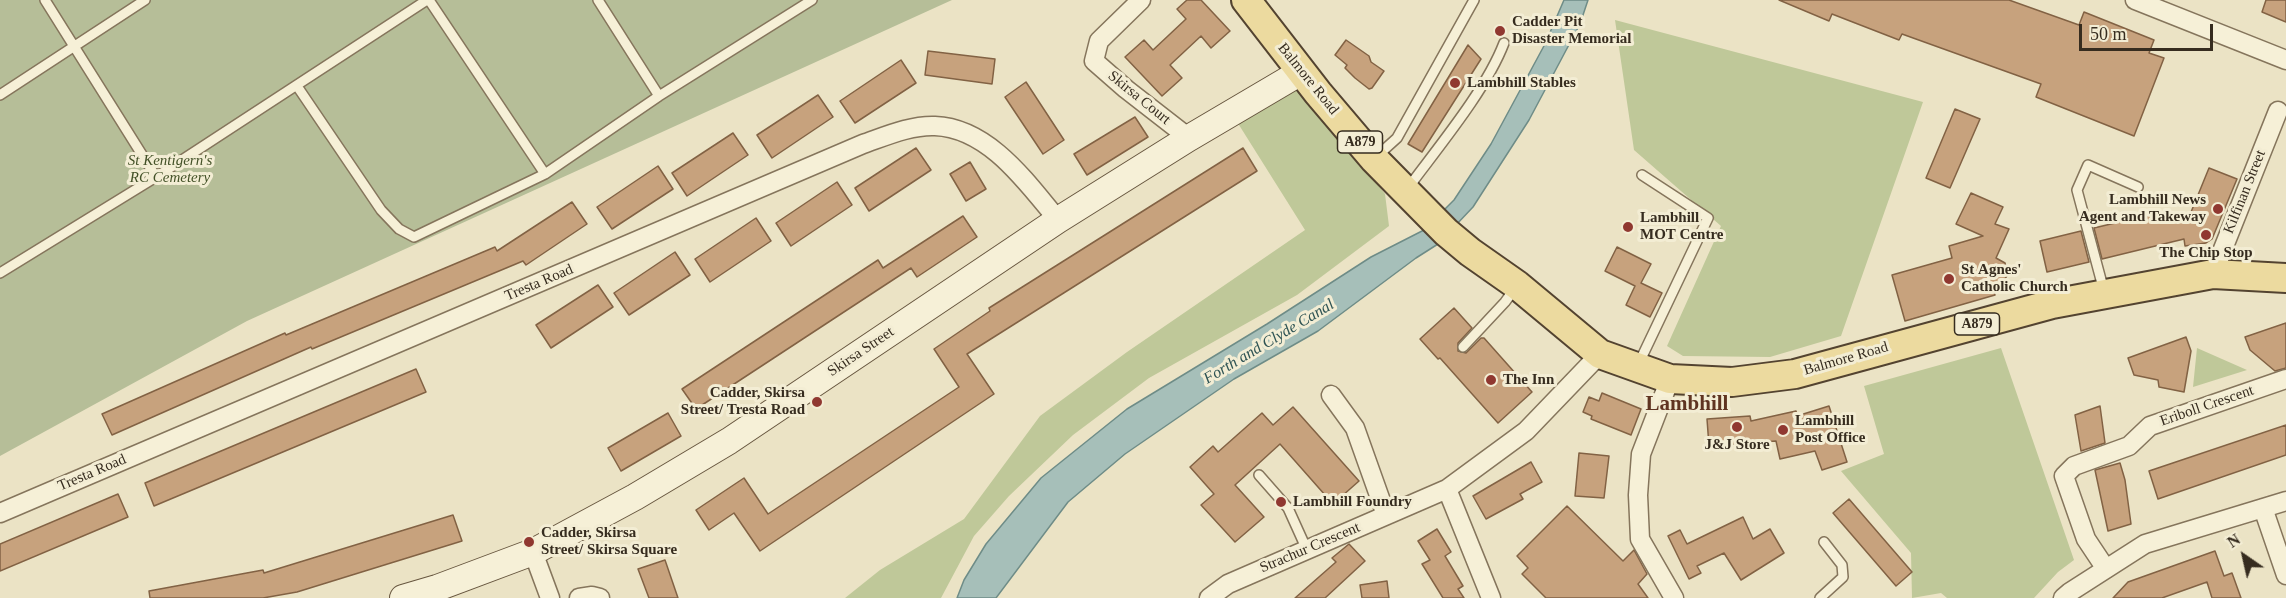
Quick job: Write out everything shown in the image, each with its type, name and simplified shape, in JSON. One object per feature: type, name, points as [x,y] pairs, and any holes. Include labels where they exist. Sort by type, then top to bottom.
[{"type":"main road","name":"Balmore Road","points":[[1246,0],[1301,72],[1374,159],[1446,232],[1517,285],[1600,354],[1670,379],[1732,382],[1795,374],[2052,304],[2213,273],[2286,278]]},
{"type":"street","name":"Skirsa Court","points":[[1141,0],[1100,41],[1094,61],[1125,89],[1189,138]]},
{"type":"street","points":[[2135,0],[2286,60]]},
{"type":"street","name":"Skirsa Street","points":[[403,598],[437,588],[533,552],[635,497],[729,441],[1058,220],[1189,138],[1301,72]]},
{"type":"street","name":"Kilfinan Street","points":[[2213,273],[2278,111]]},
{"type":"street","name":"Tresta Road","points":[[0,513],[863,144],[901,130],[936,126],[968,134],[1010,163],[1058,220]]},
{"type":"street","name":"Strachur Crescent","points":[[1209,598],[1233,591],[1307,550],[1447,489],[1526,431],[1600,354]]},
{"type":"street","points":[[1670,379],[1641,454],[1638,495],[1640,538],[1674,598]]},
{"type":"street","name":"Eriboll Crescent","points":[[2106,569],[2086,539],[2064,476],[2074,466],[2129,446],[2150,426],[2286,379]]},
{"type":"street","points":[[1331,395],[1355,428],[1386,515]]},
{"type":"street","points":[[1447,489],[1491,598]]},
{"type":"street","points":[[2063,598],[2070,591],[2145,544],[2286,501]]},
{"type":"street","points":[[2263,508],[2286,575]]},
{"type":"street","points":[[533,552],[550,598]]},
{"type":"street","points":[[579,598],[592,596],[600,598]]},
{"type":"lane","points":[[45,0],[156,177]]},
{"type":"lane","points":[[0,95],[145,0]]},
{"type":"lane","points":[[0,273],[156,177],[428,0],[545,174]]},
{"type":"lane","points":[[598,0],[659,96]]},
{"type":"lane","points":[[297,86],[381,210],[399,229],[414,237],[545,174],[659,96],[812,0]]},
{"type":"lane","points":[[1374,159],[1397,138],[1474,0]]},
{"type":"lane","points":[[1413,200],[1459,118],[1498,58],[1504,43]]},
{"type":"lane","points":[[2105,294],[2077,190],[2088,165],[2138,187]]},
{"type":"lane","points":[[1637,368],[1708,218],[1642,176]]},
{"type":"lane","points":[[1463,347],[1505,302],[1517,285]]},
{"type":"lane","points":[[1259,476],[1288,508],[1307,550]]},
{"type":"lane","points":[[1820,598],[1843,577],[1842,565],[1824,542]]},
{"type":"green space","name":"St Kentigern's RC Cemetery","points":[[0,0],[952,0],[247,321],[0,456]]},
{"type":"green space","points":[[1615,20],[1923,102],[1841,336],[1770,357],[1683,356],[1667,346],[1721,226],[1634,150]]},
{"type":"green space","points":[[1297,79],[1385,194],[1389,226],[1297,295],[1149,378],[1073,435],[1009,496],[974,536],[941,598],[845,598],[880,570],[964,519],[1040,416],[1127,352],[1305,230],[1234,117]]},
{"type":"green space","points":[[2001,348],[2074,560],[2058,572],[2034,598],[1947,598],[1941,593],[1912,598],[1911,553],[1841,471],[1884,454],[1864,386]]},
{"type":"green space","points":[[2197,348],[2247,370],[2193,387]]},
{"type":"water","name":"Forth and Clyde Canal","points":[[1564,0],[1588,0],[1580,24],[1529,120],[1473,207],[1438,244],[1318,331],[1234,379],[1125,454],[1068,502],[996,598],[957,598],[964,580],[986,544],[1041,478],[1127,409],[1267,324],[1371,257],[1424,230],[1454,200],[1491,144],[1545,44]]},
{"type":"building","points":[[1187,0],[1201,0],[1230,31],[1211,48],[1201,36],[1170,65],[1182,78],[1162,96],[1125,57],[1144,40],[1153,50],[1186,19],[1177,9]]},
{"type":"building","points":[[1779,0],[2009,0],[2079,25],[2084,12],[2154,40],[2149,53],[2164,58],[2134,136],[2036,97],[2041,84],[1902,34],[1899,40],[1832,14],[1829,21]]},
{"type":"building","points":[[2266,0],[2286,0],[2286,22],[2262,12]]},
{"type":"building","points":[[1346,40],[1369,56],[1371,62],[1384,71],[1372,88],[1369,89],[1355,78],[1345,68],[1347,65],[1335,55]]},
{"type":"building","name":"Lambhill Stables","points":[[1468,45],[1481,59],[1422,152],[1408,144]]},
{"type":"building","points":[[928,51],[995,59],[992,84],[925,75]]},
{"type":"building","points":[[901,60],[916,83],[855,123],[840,101]]},
{"type":"building","points":[[1026,82],[1064,140],[1043,154],[1005,97]]},
{"type":"building","points":[[818,95],[833,117],[772,158],[757,135]]},
{"type":"building","points":[[1955,109],[1980,119],[1950,188],[1926,178]]},
{"type":"building","points":[[1135,117],[1148,137],[1087,175],[1074,154]]},
{"type":"building","points":[[733,133],[748,155],[687,196],[672,173]]},
{"type":"building","points":[[916,148],[931,170],[869,211],[855,188]]},
{"type":"building","points":[[1243,148],[1257,171],[967,354],[994,394],[760,551],[734,513],[709,530],[696,510],[744,478],[768,514],[959,387],[934,349],[990,311],[989,308]]},
{"type":"building","points":[[970,162],[986,189],[966,201],[950,174]]},
{"type":"building","points":[[658,166],[673,189],[612,229],[597,207]]},
{"type":"building","points":[[2209,168],[2237,179],[2212,239],[2206,243],[2185,246],[2184,239],[2102,259],[2094,228],[2157,213],[2159,222],[2189,217]]},
{"type":"building","points":[[837,182],[852,205],[791,246],[776,223]]},
{"type":"building","name":"St Agnes' Catholic Church","points":[[1971,193],[2003,207],[1995,224],[2009,229],[1996,258],[2005,263],[2008,274],[2003,282],[1992,286],[1995,295],[1905,321],[1892,275],[1952,258],[1949,246],[1983,236],[1956,224]]},
{"type":"building","points":[[572,202],[587,224],[526,265],[523,261],[312,349],[311,347],[112,435],[102,414],[285,333],[286,335],[495,247],[497,251]]},
{"type":"building","points":[[963,216],[977,237],[917,277],[911,268],[696,409],[682,389],[878,260],[883,268]]},
{"type":"building","points":[[756,218],[771,241],[710,282],[695,259]]},
{"type":"building","points":[[2081,231],[2089,262],[2047,272],[2040,241]]},
{"type":"building","points":[[1617,247],[1651,264],[1641,283],[1662,293],[1650,317],[1626,305],[1635,286],[1605,271]]},
{"type":"building","points":[[675,252],[690,275],[629,315],[614,293]]},
{"type":"building","points":[[598,285],[613,307],[551,348],[536,325]]},
{"type":"building","name":"The Inn","points":[[1454,308],[1472,328],[1458,343],[1458,351],[1466,353],[1481,338],[1484,338],[1532,392],[1498,423],[1420,339]]},
{"type":"building","points":[[2286,323],[2286,368],[2275,371],[2250,350],[2245,337]]},
{"type":"building","points":[[2186,337],[2191,351],[2184,392],[2159,387],[2158,380],[2134,375],[2128,358]]},
{"type":"building","points":[[416,369],[426,392],[154,506],[145,483]]},
{"type":"building","points":[[1602,393],[1641,409],[1631,435],[1591,419],[1592,416],[1583,412],[1589,397],[1599,401]]},
{"type":"building","points":[[1829,406],[1847,462],[1822,470],[1815,451],[1780,459],[1776,441],[1709,446],[1707,419],[1750,416],[1751,421],[1796,411],[1797,416]]},
{"type":"building","points":[[2100,406],[2105,443],[2081,451],[2075,415]]},
{"type":"building","points":[[1293,407],[1359,481],[1333,504],[1280,444],[1235,485],[1264,517],[1235,542],[1201,505],[1214,494],[1190,467],[1213,446],[1218,452],[1262,413],[1273,425]]},
{"type":"building","points":[[668,413],[681,436],[621,471],[608,448]]},
{"type":"building","points":[[2286,425],[2286,455],[2158,499],[2149,471]]},
{"type":"building","points":[[1579,453],[1609,456],[1604,498],[1575,496]]},
{"type":"building","points":[[1531,462],[1542,482],[1520,494],[1523,499],[1486,519],[1473,496]]},
{"type":"building","points":[[2120,463],[2125,480],[2131,524],[2108,531],[2095,470]]},
{"type":"building","points":[[118,494],[128,517],[0,571],[0,544]]},
{"type":"building","points":[[1849,499],[1912,572],[1896,586],[1833,513]]},
{"type":"building","points":[[1567,506],[1623,561],[1634,550],[1647,574],[1638,584],[1648,598],[1546,598],[1522,574],[1528,568],[1517,556]]},
{"type":"building","points":[[453,515],[462,541],[297,592],[263,598],[150,598],[149,591],[263,570],[264,573]]},
{"type":"building","points":[[1743,517],[1753,539],[1770,529],[1784,553],[1741,580],[1724,553],[1697,566],[1701,573],[1689,579],[1668,536],[1680,530],[1687,544]]},
{"type":"building","points":[[1437,529],[1451,552],[1445,556],[1463,586],[1458,589],[1464,598],[1443,598],[1422,564],[1430,560],[1418,541]]},
{"type":"building","points":[[1349,544],[1365,561],[1325,598],[1295,598],[1336,562],[1332,558]]},
{"type":"building","points":[[2215,551],[2224,576],[2232,573],[2241,598],[2212,598],[2207,582],[2162,598],[2113,598],[2128,582]]},
{"type":"building","points":[[665,560],[678,598],[649,598],[638,569]]},
{"type":"building","points":[[1387,581],[1389,598],[1362,598],[1360,585]]},
{"type":"place","name":"Cadder Pit Disaster Memorial","points":[[1500,31]]},
{"type":"place","name":"Lambhill Stables","points":[[1455,83]]},
{"type":"place","name":"Lambhill News Agent and Takeway","points":[[2218,209]]},
{"type":"place","name":"Lambhill MOT Centre","points":[[1628,227]]},
{"type":"place","name":"The Chip Stop","points":[[2206,235]]},
{"type":"place","name":"St Agnes' Catholic Church","points":[[1949,279]]},
{"type":"place","name":"The Inn","points":[[1491,380]]},
{"type":"place","name":"Cadder, Skirsa Street/ Tresta Road","points":[[817,402]]},
{"type":"place","name":"J&J Store","points":[[1737,427]]},
{"type":"place","name":"Lambhill Post Office","points":[[1783,430]]},
{"type":"place","name":"Lambhill Foundry","points":[[1281,502]]},
{"type":"place","name":"Cadder, Skirsa Street/ Skirsa Square","points":[[529,542]]},
{"type":"district","name":"Lambhill","points":[[1687,405]]}]
